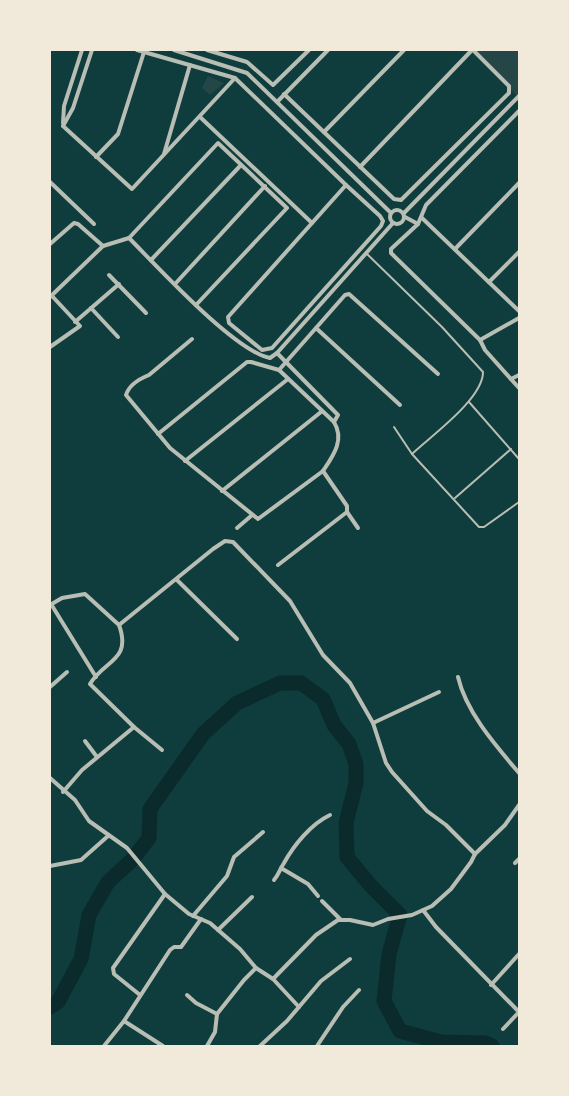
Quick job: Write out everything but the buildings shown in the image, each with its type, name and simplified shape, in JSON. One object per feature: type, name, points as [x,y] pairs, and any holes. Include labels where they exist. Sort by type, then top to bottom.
[{"type":"street","points":[[82,50],[64,106],[63,126],[129,188],[135,188],[235,78]]},
{"type":"street","points":[[63,126],[73,108],[92,50]]},
{"type":"street","points":[[137,50],[235,78],[380,216],[381,226],[272,348],[262,350],[229,323],[228,317],[346,185]]},
{"type":"street","points":[[174,50],[247,73],[278,101],[391,213],[390,217],[393,223]]},
{"type":"street","points":[[207,50],[247,62],[273,85],[308,50]]},
{"type":"street","points":[[278,101],[328,50]]},
{"type":"street","points":[[324,132],[404,50]]},
{"type":"street","points":[[284,94],[394,200],[401,200],[509,94],[509,86],[473,50],[360,167]]},
{"type":"street","points":[[96,157],[118,134],[144,52]]},
{"type":"street","points":[[163,156],[190,65]]},
{"type":"street","points":[[399,224],[404,215],[519,96]]},
{"type":"street","points":[[519,110],[426,205],[418,224],[391,249],[391,253],[480,340],[485,350],[519,388]]},
{"type":"street","points":[[200,117],[312,222]]},
{"type":"street","points":[[50,348],[80,326],[51,296],[103,246],[129,238],[218,143],[287,208],[196,305]]},
{"type":"street","points":[[151,260],[241,165]]},
{"type":"street","points":[[50,182],[94,224]]},
{"type":"street","points":[[455,249],[519,183]]},
{"type":"street","points":[[175,284],[265,186]]},
{"type":"street","points":[[391,213],[397,210],[418,224]]},
{"type":"street","points":[[422,218],[519,310]]},
{"type":"street","points":[[50,244],[74,223],[78,224],[103,246]]},
{"type":"street","points":[[393,223],[399,224],[408,233]]},
{"type":"street","points":[[129,238],[215,322],[259,356],[270,358],[277,353],[393,223]]},
{"type":"street","points":[[489,282],[519,252]]},
{"type":"street","points":[[110,275],[146,313]]},
{"type":"street","points":[[75,322],[118,284]]},
{"type":"street","points":[[279,370],[345,295],[349,294],[438,374]]},
{"type":"street","points":[[91,308],[118,337]]},
{"type":"street","points":[[480,340],[519,318]]},
{"type":"street","points":[[316,328],[400,406]]},
{"type":"street","points":[[158,434],[247,362],[279,370],[321,412],[334,422],[338,433],[338,443],[323,472],[261,518],[258,519],[252,516],[185,461],[158,434],[126,395],[128,389],[192,339]]},
{"type":"street","points":[[277,353],[285,364],[338,416],[334,422]]},
{"type":"street","points":[[270,358],[271,368]]},
{"type":"street","points":[[511,380],[519,375]]},
{"type":"street","points":[[185,461],[288,379]]},
{"type":"street","points":[[222,491],[321,412]]},
{"type":"street","points":[[323,472],[347,506],[347,512],[358,528]]},
{"type":"street","points":[[278,565],[347,512]]},
{"type":"street","points":[[237,528],[252,516]]},
{"type":"street","points":[[119,625],[212,549],[224,541],[233,542],[290,601],[323,655],[350,683],[373,722],[386,763],[403,786],[475,854]]},
{"type":"street","points":[[176,580],[237,639]]},
{"type":"street","points":[[96,677],[51,605],[62,598],[85,594],[119,625],[122,642],[120,653],[90,684],[134,727],[162,750]]},
{"type":"street","points":[[50,687],[67,672]]},
{"type":"street","points":[[458,677],[462,694],[482,728],[519,773]]},
{"type":"street","points":[[373,722],[439,692]]},
{"type":"street","points":[[63,792],[96,757],[134,727]]},
{"type":"street","points":[[85,741],[96,757]]},
{"type":"street","points":[[50,778],[63,792],[75,800],[89,821],[127,848],[164,894],[193,916],[210,923],[240,949],[256,968],[274,979],[299,1007]]},
{"type":"street","points":[[274,979],[322,929],[341,920],[350,920],[367,925],[412,914],[440,900],[451,889],[475,854],[505,825],[519,805]]},
{"type":"street","points":[[274,880],[304,836],[322,819],[330,815]]},
{"type":"street","points":[[193,916],[227,876],[234,856],[263,832]]},
{"type":"street","points":[[50,866],[81,860],[108,836]]},
{"type":"street","points":[[515,863],[519,859]]},
{"type":"street","points":[[281,868],[308,884],[318,896]]},
{"type":"street","points":[[140,995],[114,974],[113,968],[164,894]]},
{"type":"street","points":[[218,930],[252,897]]},
{"type":"street","points":[[322,901],[341,920]]},
{"type":"street","points":[[423,910],[491,985],[519,1012],[503,1029]]},
{"type":"street","points":[[104,1046],[124,1021],[170,950],[174,947],[181,947],[201,919]]},
{"type":"street","points":[[491,985],[519,954]]},
{"type":"street","points":[[260,1046],[326,977],[350,959]]},
{"type":"street","points":[[207,1046],[215,1032],[217,1014],[256,968]]},
{"type":"street","points":[[317,1046],[343,1007],[359,990]]},
{"type":"street","points":[[187,995],[196,1003],[217,1014]]},
{"type":"street","points":[[124,1021],[163,1046]]},
{"type":"lane","points":[[366,253],[442,327],[483,372],[479,387],[469,402],[412,454]]},
{"type":"lane","points":[[469,402],[519,459]]},
{"type":"lane","points":[[394,427],[412,454],[482,527],[519,502]]},
{"type":"lane","points":[[454,498],[511,449]]},
{"type":"shaded area","points":[[471,50],[519,50],[519,98]]},
{"type":"shaded area","points":[[208,76],[224,83],[210,95],[202,88]]},
{"type":"waterway","points":[[50,1007],[58,1002],[81,959],[89,915],[108,882],[132,860],[149,838],[150,809],[203,734],[237,703],[280,683],[301,683],[323,699],[334,725],[349,744],[356,764],[356,783],[346,823],[347,857],[371,886],[400,915],[389,954],[384,1001],[400,1031],[441,1042],[485,1043],[492,1046]]}]
